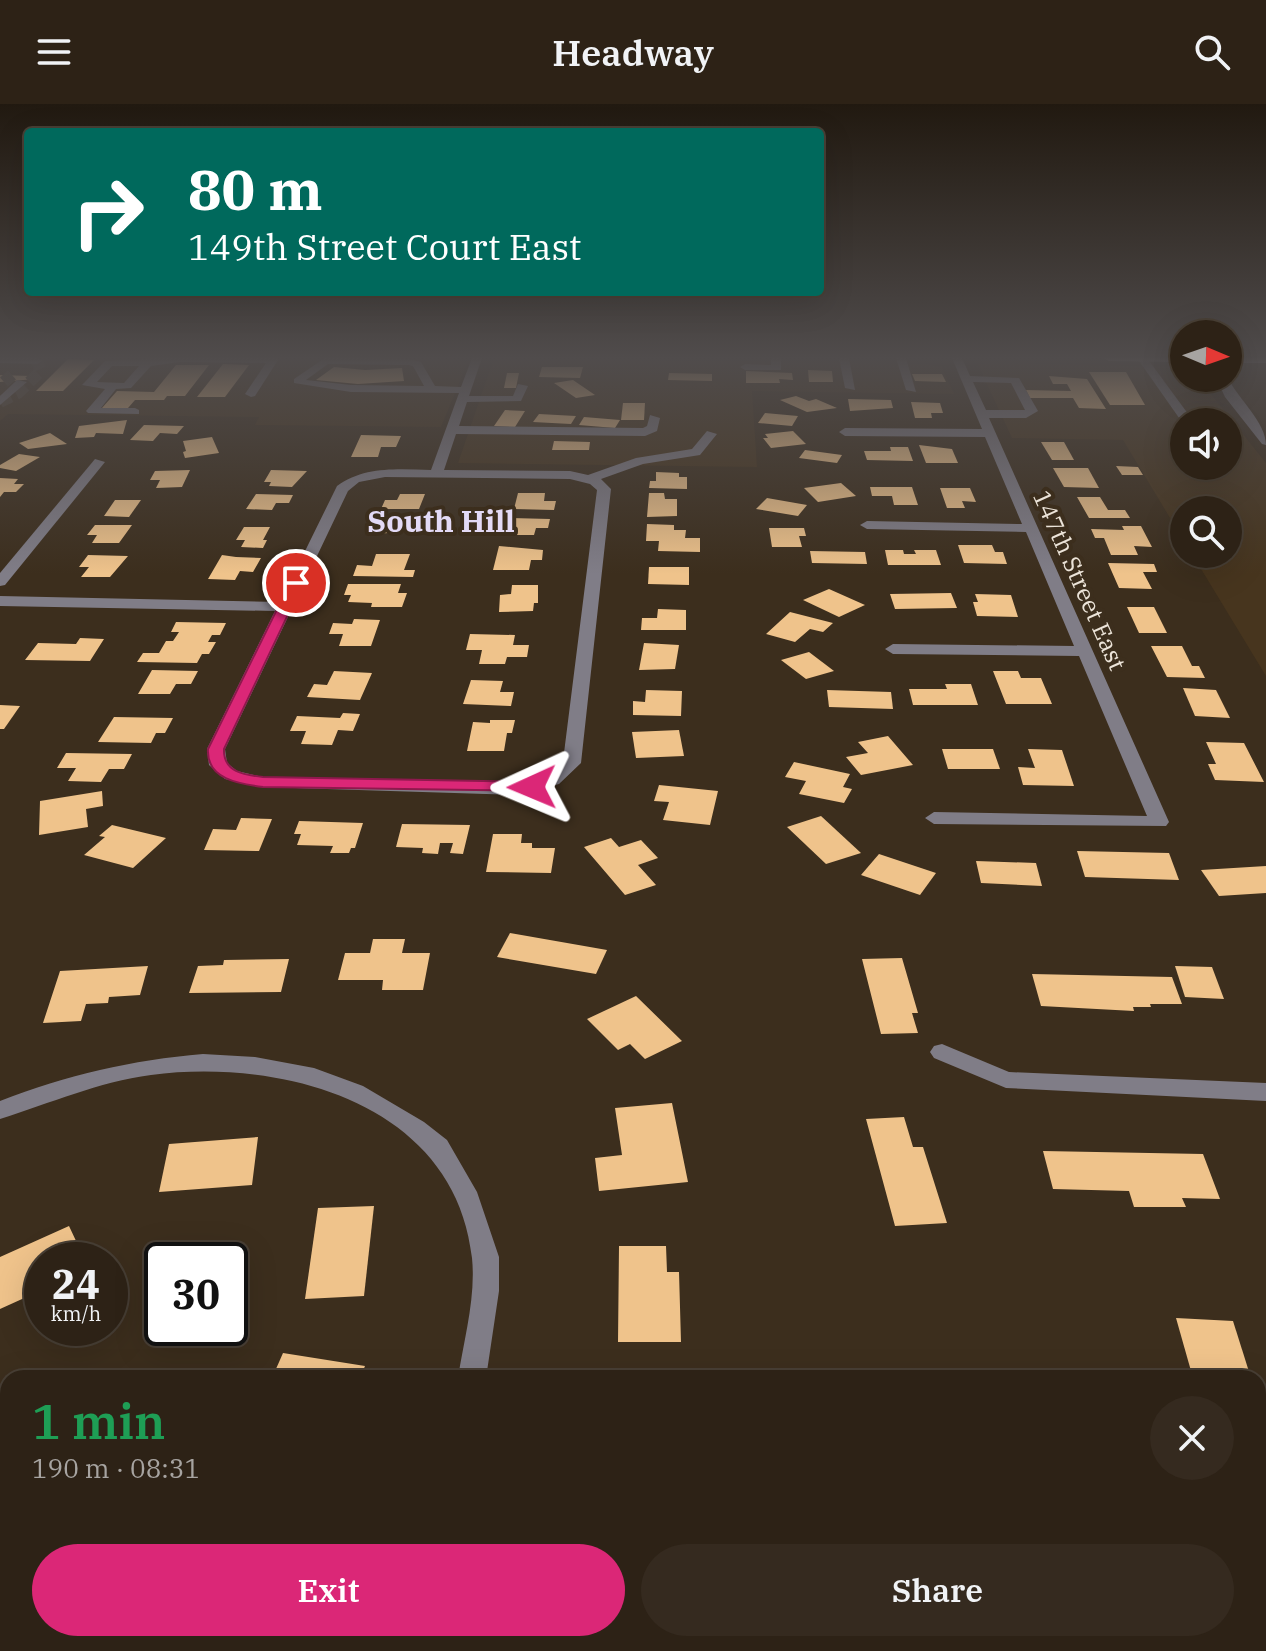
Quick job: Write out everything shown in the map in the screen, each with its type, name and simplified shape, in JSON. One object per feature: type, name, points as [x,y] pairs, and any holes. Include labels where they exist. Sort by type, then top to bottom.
[{"type":"street","points":[[436,473],[451,430]]},
{"type":"street","points":[[470,430],[649,430]]},
{"type":"street","name":"147th Street East","points":[[934,818],[1159,822],[989,430]]},
{"type":"street","points":[[845,432],[990,433]]},
{"type":"street","points":[[592,480],[640,461],[696,452],[711,434]]},
{"type":"street","points":[[0,582],[99,462]]},
{"type":"street","points":[[385,473],[436,473],[570,475],[592,480],[604,489],[572,763],[553,780],[518,789],[263,782],[243,780],[224,771],[215,759],[216,749],[342,489],[355,479],[385,473]]},
{"type":"street","points":[[867,525],[1031,528]]},
{"type":"street","points":[[0,601],[285,607]]},
{"type":"street","points":[[893,649],[1085,651]]},
{"type":"street","points":[[942,1052],[1006,1080],[1266,1092]]},
{"type":"street","points":[[0,1110],[88,1081],[148,1066],[230,1063],[277,1067],[355,1091],[428,1137],[453,1169],[482,1241],[486,1277],[473,1370]]},
{"type":"shaded area","points":[[469,430],[755,430],[757,467],[458,463]]},
{"type":"shaded area","points":[[1008,430],[1170,430],[1170,480],[1242,480],[1242,433],[1266,463],[1266,676],[1200,568],[1242,568],[1242,496],[1170,496],[1170,518],[1123,440],[1012,438]]},
{"type":"building","points":[[78,430],[124,430],[123,434],[96,433],[94,437],[75,438]]},
{"type":"building","points":[[139,430],[180,430],[177,434],[160,433],[153,441],[130,440]]},
{"type":"building","points":[[793,431],[806,444],[771,448],[763,438],[768,438],[765,434]]},
{"type":"building","points":[[50,433],[67,444],[28,449],[19,443]]},
{"type":"building","points":[[361,435],[401,436],[396,447],[381,447],[378,457],[351,457]]},
{"type":"building","points":[[212,437],[219,453],[185,458],[183,441]]},
{"type":"building","points":[[554,441],[590,442],[589,450],[552,450]]},
{"type":"building","points":[[1041,442],[1064,442],[1074,460],[1052,460]]},
{"type":"building","points":[[919,445],[952,449],[958,463],[926,463]]},
{"type":"building","points":[[890,447],[908,447],[913,461],[867,460],[864,451],[891,451]]},
{"type":"building","points":[[805,450],[842,455],[837,463],[799,458]]},
{"type":"building","points":[[19,454],[40,457],[16,471],[0,468],[0,465]]},
{"type":"building","points":[[1116,466],[1138,467],[1143,475],[1122,475]]},
{"type":"building","points":[[1053,468],[1088,468],[1099,488],[1064,487]]},
{"type":"building","points":[[190,470],[182,487],[156,488],[160,480],[150,480],[155,471]]},
{"type":"building","points":[[271,470],[307,471],[292,487],[269,486],[271,482],[264,482]]},
{"type":"building","points":[[656,472],[679,473],[679,477],[687,477],[687,489],[649,488],[650,481],[656,481]]},
{"type":"building","points":[[0,478],[18,479],[14,484],[24,484],[16,492],[4,492],[0,497]]},
{"type":"building","points":[[841,483],[856,496],[818,502],[804,488]]},
{"type":"building","points":[[870,487],[912,487],[918,505],[894,505],[892,496],[872,496]]},
{"type":"building","points":[[940,488],[970,488],[976,502],[962,501],[965,508],[947,508]]},
{"type":"building","points":[[518,493],[545,493],[544,501],[556,501],[554,510],[514,509]]},
{"type":"building","points":[[649,493],[664,493],[665,499],[677,499],[677,516],[647,517]]},
{"type":"building","points":[[256,494],[293,495],[289,503],[276,503],[272,510],[246,509]]},
{"type":"building","points":[[400,494],[425,494],[419,509],[381,509],[385,500],[397,500]]},
{"type":"building","points":[[1077,497],[1100,497],[1108,510],[1125,510],[1130,518],[1089,518]]},
{"type":"building","points":[[767,498],[807,505],[798,516],[756,509]]},
{"type":"building","points":[[115,500],[141,500],[129,517],[104,516]]},
{"type":"building","points":[[381,514],[410,515],[404,532],[373,534]]},
{"type":"building","points":[[511,518],[550,519],[548,528],[536,528],[534,535],[507,535]]},
{"type":"building","points":[[647,524],[674,525],[674,530],[686,530],[685,538],[700,538],[700,552],[658,551],[659,541],[646,541]]},
{"type":"building","points":[[95,525],[132,525],[119,543],[92,543],[97,535],[87,535]]},
{"type":"building","points":[[1122,526],[1141,526],[1152,547],[1134,546],[1138,555],[1111,555],[1104,538],[1095,538],[1091,529],[1124,530]]},
{"type":"building","points":[[244,527],[270,527],[263,540],[267,540],[263,548],[241,547],[245,540],[236,540]]},
{"type":"building","points":[[769,528],[804,528],[806,536],[799,536],[802,547],[772,547]]},
{"type":"building","points":[[958,545],[992,545],[995,552],[1003,552],[1007,564],[964,563]]},
{"type":"building","points":[[499,546],[543,550],[542,560],[531,560],[529,570],[493,570]]},
{"type":"building","points":[[885,550],[916,554],[914,550],[936,550],[941,565],[888,565]]},
{"type":"building","points":[[810,551],[865,552],[867,564],[812,563]]},
{"type":"building","points":[[376,554],[410,554],[404,570],[415,570],[413,577],[353,576],[357,565],[372,566]]},
{"type":"building","points":[[88,555],[128,556],[110,577],[81,577],[89,567],[79,567]]},
{"type":"building","points":[[222,555],[261,558],[253,572],[240,571],[235,580],[208,579]]},
{"type":"building","points":[[1108,563],[1154,564],[1157,572],[1143,572],[1152,589],[1119,588]]},
{"type":"building","points":[[649,567],[689,567],[689,585],[648,584]]},
{"type":"building","points":[[348,584],[401,584],[398,593],[407,593],[402,607],[371,607],[372,603],[348,602],[351,595],[344,595]]},
{"type":"building","points":[[512,585],[538,585],[538,603],[534,603],[533,611],[499,612],[500,595],[511,594]]},
{"type":"building","points":[[829,589],[865,605],[839,617],[803,600]]},
{"type":"building","points":[[951,593],[957,608],[895,609],[890,594]]},
{"type":"building","points":[[975,594],[1011,595],[1018,617],[977,616],[973,602],[978,602]]},
{"type":"building","points":[[1127,607],[1154,607],[1167,633],[1139,633]]},
{"type":"building","points":[[658,609],[686,610],[686,630],[641,630],[642,618],[657,618]]},
{"type":"building","points":[[790,612],[833,623],[823,632],[810,629],[795,642],[766,634]]},
{"type":"building","points":[[354,619],[380,620],[371,646],[339,646],[343,634],[329,634],[333,623],[352,624]]},
{"type":"building","points":[[176,622],[226,623],[220,635],[212,635],[208,642],[216,642],[209,654],[202,654],[197,663],[137,662],[143,653],[159,653],[166,641],[173,641],[179,632],[171,632]]},
{"type":"building","points":[[470,634],[515,635],[513,645],[529,645],[527,657],[507,657],[505,664],[479,664],[482,650],[466,650]]},
{"type":"building","points":[[80,638],[104,639],[90,661],[25,660],[38,643],[76,644]]},
{"type":"building","points":[[644,643],[679,645],[675,669],[639,670]]},
{"type":"building","points":[[1151,646],[1182,646],[1192,666],[1199,666],[1205,678],[1167,677]]},
{"type":"building","points":[[809,652],[834,671],[806,679],[781,660]]},
{"type":"building","points":[[152,670],[198,671],[191,684],[176,684],[170,694],[138,694]]},
{"type":"building","points":[[334,671],[372,673],[360,700],[307,697],[314,684],[327,685]]},
{"type":"building","points":[[993,671],[1018,671],[1021,678],[1041,678],[1052,704],[1006,704]]},
{"type":"building","points":[[471,680],[503,681],[500,692],[514,692],[511,706],[463,704]]},
{"type":"building","points":[[945,684],[971,684],[978,705],[913,705],[909,689],[947,689]]},
{"type":"building","points":[[1183,688],[1216,690],[1230,718],[1195,716]]},
{"type":"building","points":[[646,690],[682,691],[681,716],[633,715],[633,701],[645,702]]},
{"type":"building","points":[[827,690],[891,692],[893,709],[829,707]]},
{"type":"building","points":[[0,705],[20,706],[4,729],[0,729]]},
{"type":"building","points":[[343,713],[360,714],[353,731],[338,730],[332,745],[301,744],[306,731],[290,731],[297,716],[340,718]]},
{"type":"building","points":[[114,717],[173,718],[165,733],[156,733],[151,743],[98,742]]},
{"type":"building","points":[[490,720],[515,720],[512,733],[507,733],[504,751],[467,751],[473,722],[490,723]]},
{"type":"building","points":[[679,730],[684,756],[636,758],[632,732]]},
{"type":"building","points":[[888,736],[913,765],[861,775],[846,757],[868,753],[858,742]]},
{"type":"building","points":[[1206,742],[1244,743],[1264,782],[1215,780],[1208,764],[1216,764]]},
{"type":"building","points":[[942,749],[993,749],[1000,769],[948,769]]},
{"type":"building","points":[[1028,749],[1062,750],[1074,786],[1023,785],[1018,767],[1035,768]]},
{"type":"building","points":[[66,753],[132,754],[124,769],[109,769],[101,782],[68,781],[76,768],[57,768]]},
{"type":"building","points":[[794,762],[850,774],[843,787],[852,789],[844,803],[799,794],[806,781],[785,777]]},
{"type":"building","points":[[659,785],[718,791],[710,825],[663,820],[669,802],[654,801]]},
{"type":"building","points":[[102,791],[103,806],[86,809],[88,827],[39,835],[40,801]]},
{"type":"building","points":[[821,816],[861,853],[826,864],[787,827]]},
{"type":"building","points":[[241,818],[272,819],[259,851],[204,850],[213,829],[236,830]]},
{"type":"building","points":[[299,821],[363,823],[355,848],[351,848],[349,853],[330,853],[333,846],[297,845],[301,834],[294,834]]},
{"type":"building","points":[[402,824],[470,825],[463,854],[450,853],[453,843],[440,843],[438,854],[422,853],[423,848],[396,847]]},
{"type":"building","points":[[112,825],[166,838],[133,868],[84,855],[105,837],[99,836]]},
{"type":"building","points":[[493,834],[522,834],[521,843],[532,843],[532,848],[555,848],[551,873],[486,872]]},
{"type":"building","points":[[611,838],[619,847],[641,840],[658,858],[638,865],[656,885],[625,895],[584,847]]},
{"type":"building","points":[[1077,851],[1169,853],[1179,880],[1085,877]]},
{"type":"building","points":[[879,854],[936,873],[920,895],[861,875]]},
{"type":"building","points":[[976,861],[1036,863],[1042,886],[981,883]]},
{"type":"building","points":[[1266,866],[1266,893],[1219,896],[1201,870]]},
{"type":"building","points":[[510,933],[607,950],[596,974],[497,957]]},
{"type":"building","points":[[373,939],[405,939],[402,953],[430,953],[423,990],[382,990],[383,980],[338,980],[345,953],[370,953]]},
{"type":"building","points":[[902,958],[918,1013],[912,1013],[918,1033],[881,1034],[862,959]]},
{"type":"building","points":[[289,959],[281,992],[189,993],[198,966],[223,965],[224,960]]},
{"type":"building","points":[[148,966],[140,995],[109,997],[108,1003],[86,1004],[81,1021],[43,1023],[60,971]]},
{"type":"building","points":[[1175,966],[1212,967],[1224,999],[1185,997]]},
{"type":"building","points":[[1032,974],[1172,977],[1182,1004],[1150,1004],[1151,1007],[1133,1007],[1134,1011],[1041,1006]]},
{"type":"building","points":[[636,996],[682,1041],[645,1059],[630,1044],[618,1050],[587,1019]]},
{"type":"building","points":[[672,1103],[688,1182],[599,1191],[595,1158],[622,1155],[615,1108]]},
{"type":"building","points":[[904,1117],[913,1147],[923,1147],[947,1223],[895,1226],[866,1119]]},
{"type":"building","points":[[258,1137],[252,1185],[159,1192],[169,1144]]},
{"type":"building","points":[[1043,1151],[1203,1154],[1220,1199],[1182,1198],[1186,1207],[1134,1207],[1129,1191],[1053,1189]]},
{"type":"building","points":[[374,1206],[364,1296],[305,1299],[318,1208]]},
{"type":"building","points":[[69,1226],[77,1242],[33,1242]]},
{"type":"building","points":[[24,1246],[24,1298],[0,1309],[0,1257]]},
{"type":"building","points":[[619,1246],[666,1246],[667,1272],[679,1272],[681,1342],[618,1342]]},
{"type":"building","points":[[1176,1318],[1233,1321],[1248,1370],[1191,1370]]},
{"type":"building","points":[[283,1353],[365,1366],[363,1370],[276,1370]]},
{"type":"district","name":"South Hill","points":[[441,520]]},
{"type":"route","points":[[296,583],[216,749],[215,759],[224,771],[243,780],[263,782],[532,787]]}]
